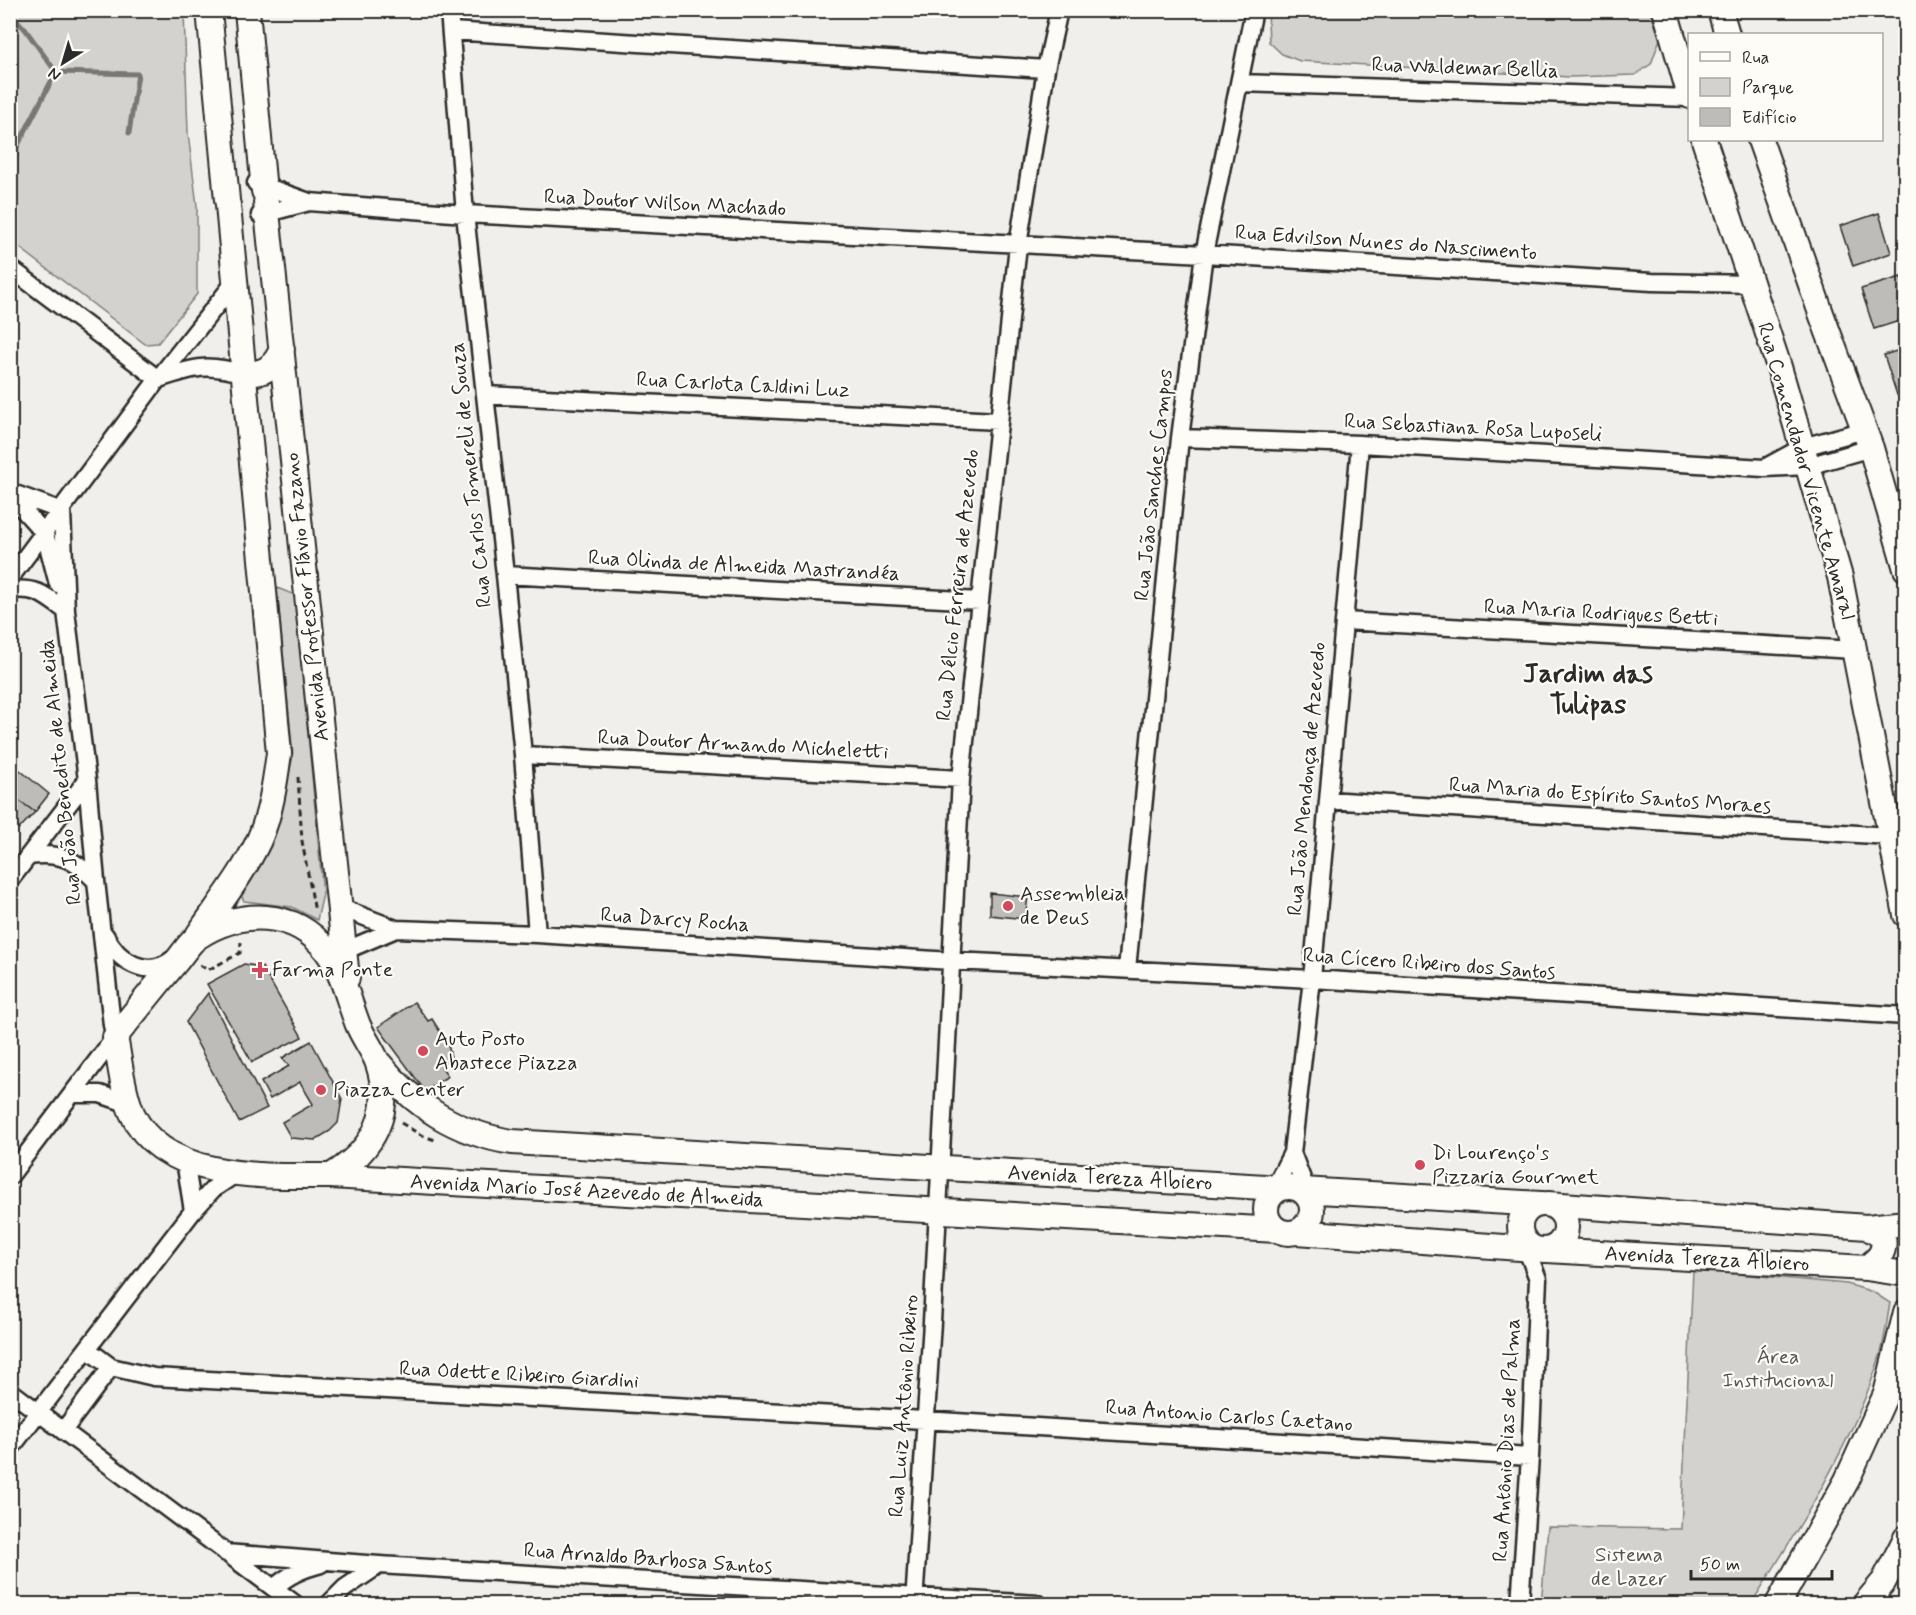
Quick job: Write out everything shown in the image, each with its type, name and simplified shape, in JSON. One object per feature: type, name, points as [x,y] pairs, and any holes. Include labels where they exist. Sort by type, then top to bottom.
[{"type":"street","name":"Avenida Professor Flávio Fazano","points":[[115,1037],[197,937],[245,866],[259,839],[271,803],[279,753],[209,10]]},
{"type":"street","name":"Avenida Professor Flávio Fazano","points":[[247,10],[263,198],[282,350],[348,993]]},
{"type":"street","name":"Rua Carlos Tomereli de Souza","points":[[449,10],[465,214],[505,575],[523,755],[537,934]]},
{"type":"street","name":"Rua Délcio Ferreira de Azevedo","points":[[939,1168],[961,779],[998,421],[1018,245],[1046,69],[1059,10]]},
{"type":"street","name":"Rua João Sanches Campos","points":[[1127,969],[1180,438],[1203,254],[1254,10]]},
{"type":"street","points":[[1665,10],[1688,93]]},
{"type":"street","points":[[1720,10],[1727,33]]},
{"type":"street","points":[[451,31],[1046,69]]},
{"type":"street","name":"Rua Waldemar Bellia","points":[[1239,83],[1688,97]]},
{"type":"street","name":"Rua Comendador Vicente Amaral","points":[[1704,141],[1752,284],[1840,577],[1905,915]]},
{"type":"street","points":[[1760,141],[1868,439],[1905,568]]},
{"type":"street","points":[[245,181],[263,198],[251,219],[242,219],[233,214],[227,202],[228,194],[235,185],[245,181]]},
{"type":"street","name":"Rua Doutor Wilson Machado","points":[[263,198],[465,214],[1018,245]]},
{"type":"street","name":"Rua Doutor Wilson Machado","points":[[263,198],[309,202]]},
{"type":"street","name":"Rua Edvilson Nunes do Nascimento","points":[[1018,245],[1652,282],[1752,284]]},
{"type":"street","points":[[10,268],[158,379]]},
{"type":"street","points":[[10,578],[45,534],[158,379],[234,283]]},
{"type":"street","points":[[158,379],[194,367],[218,367],[244,374],[256,374],[269,369],[277,361],[282,350]]},
{"type":"street","name":"Rua Carlota Caldini Luz","points":[[485,395],[998,421]]},
{"type":"street","name":"Rua Sebastiana Rosa Luposeli","points":[[1180,438],[1360,444],[1764,468],[1786,474],[1815,489]]},
{"type":"street","points":[[1764,468],[1868,439]]},
{"type":"street","name":"Rua João Mendonça de Azevedo","points":[[1291,1192],[1292,1153],[1312,979],[1360,444]]},
{"type":"street","name":"Rua João Benedito de Almeida","points":[[10,494],[62,511],[66,611],[115,1037]]},
{"type":"street","name":"Rua João Benedito de Almeida","points":[[10,494],[45,534],[66,611]]},
{"type":"street","name":"Rua Olinda de Almeida Mastrandéa","points":[[505,575],[980,601]]},
{"type":"street","name":"Rua João Benedito de Almeida","points":[[10,590],[40,592],[66,611]]},
{"type":"street","name":"Rua Maria Rodrigues Betti","points":[[1344,621],[1855,650]]},
{"type":"street","name":"Rua Doutor Armando Micheletti","points":[[523,755],[961,779]]},
{"type":"street","points":[[10,880],[87,780]]},
{"type":"street","name":"Rua Maria do Espírito Santos Moraes","points":[[1328,800],[1889,836]]},
{"type":"street","points":[[28,856],[48,854],[66,859],[82,866],[96,881]]},
{"type":"street","name":"Rua Darcy Rocha","points":[[339,907],[396,928],[537,934],[950,961]]},
{"type":"street","points":[[197,937],[222,924],[249,917],[278,919],[291,923],[312,937],[326,951],[348,993],[358,1026],[376,1060],[382,1084],[379,1127],[366,1147],[345,1167],[331,1176]]},
{"type":"street","name":"Rua Darcy Rocha","points":[[344,951],[396,928]]},
{"type":"street","name":"Rua João Benedito de Almeida","points":[[101,929],[112,948],[122,958],[132,965],[154,969],[164,965],[197,937]]},
{"type":"street","name":"Rua Cícero Ribeiro dos Santos","points":[[950,961],[1312,979],[1905,1016]]},
{"type":"street","points":[[10,1176],[115,1037]]},
{"type":"street","name":"Avenida Mario José Azevedo de Almeida","points":[[115,1037],[129,1104],[137,1122],[149,1137],[169,1152],[208,1168],[237,1173],[331,1176],[937,1211]]},
{"type":"street","name":"Avenida Mario José Azevedo de Almeida","points":[[376,1060],[403,1089],[442,1118],[458,1127],[489,1138],[512,1142],[939,1168]]},
{"type":"street","points":[[72,1095],[100,1094],[129,1104]]},
{"type":"street","name":"Rua João Mendonça de Azevedo","points":[[1291,1192],[1292,1153]]},
{"type":"street","points":[[185,1160],[193,1211]]},
{"type":"street","name":"Avenida Tereza Albiero","points":[[939,1168],[1291,1192],[1545,1204],[1867,1227],[1905,1223]]},
{"type":"street","name":"Rua Luiz Antônio Ribeiro","points":[[914,1601],[939,1168]]},
{"type":"street","points":[[10,1449],[193,1211],[213,1190],[237,1173]]},
{"type":"street","points":[[1291,1192],[1312,1208],[1310,1221],[1306,1227],[1287,1231],[1269,1223],[1267,1203],[1291,1192]]},
{"type":"street","points":[[1545,1204],[1560,1211],[1564,1218],[1566,1231],[1541,1247],[1520,1233],[1520,1220],[1528,1208],[1545,1204]]},
{"type":"street","name":"Avenida Tereza Albiero","points":[[937,1211],[1541,1247],[1870,1269],[1905,1274]]},
{"type":"street","points":[[1867,1227],[1883,1237],[1885,1246],[1870,1269],[1891,1279],[1899,1287],[1905,1301]]},
{"type":"street","name":"Rua Antônio Dias de Palma","points":[[1538,1279],[1541,1247]]},
{"type":"street","name":"Rua Antônio Dias de Palma","points":[[1520,1605],[1541,1247]]},
{"type":"street","points":[[1778,1605],[1847,1480],[1886,1394],[1905,1312]]},
{"type":"street","name":"Rua Odette Ribeiro Giardini","points":[[87,1349],[111,1367],[154,1377],[925,1420]]},
{"type":"street","points":[[63,1431],[111,1367]]},
{"type":"street","points":[[10,1391],[295,1605]]},
{"type":"street","name":"Rua Antonio Carlos Caetano","points":[[925,1420],[1530,1457]]},
{"type":"street","points":[[1865,1605],[1884,1581],[1905,1538]]},
{"type":"street","name":"Rua Arnaldo Barbosa Santos","points":[[226,1553],[914,1601],[1038,1605]]},
{"type":"street","name":"Rua Arnaldo Barbosa Santos","points":[[274,1588],[285,1578],[300,1570],[333,1560]]},
{"type":"street","points":[[329,1605],[345,1588],[379,1565]]},
{"type":"path","points":[[208,970],[240,952]]},
{"type":"green space","points":[[1271,10],[1650,11],[1660,39],[1651,64],[1635,75],[1570,77],[1300,61],[1282,54],[1269,42],[1268,21]]},
{"type":"green space","points":[[10,11],[184,11],[188,133],[197,206],[197,294],[158,343],[145,344],[11,241]]},
{"type":"green space","points":[[277,588],[295,595],[323,894],[317,920],[292,907],[244,901],[241,895],[278,820],[293,756]]},
{"type":"green space","name":"Área Institucional","points":[[1693,1270],[1847,1284],[1873,1292],[1890,1303],[1881,1353],[1856,1420],[1807,1514],[1751,1604],[1541,1604],[1548,1527],[1681,1529]]},
{"type":"building","points":[[1879,213],[1891,253],[1853,266],[1840,226]]},
{"type":"building","points":[[1901,277],[1906,292],[1906,319],[1874,329],[1861,289]]},
{"type":"building","points":[[1906,348],[1906,392],[1897,395],[1884,355]]},
{"type":"building","points":[[10,762],[49,794],[35,812],[10,794]]},
{"type":"building","points":[[10,794],[35,812],[19,829],[10,821]]},
{"type":"building","name":"Assembleia de Deus","points":[[990,893],[1028,897],[1025,919],[990,915]]},
{"type":"building","points":[[244,964],[262,967],[302,1037],[252,1062],[207,984]]},
{"type":"building","points":[[208,993],[267,1108],[239,1122],[186,1022]]},
{"type":"building","name":"Auto Posto Abastece Piazza","points":[[414,1002],[428,1021],[432,1019],[448,1044],[451,1057],[441,1066],[448,1076],[425,1091],[378,1027]]},
{"type":"building","name":"Piazza Center","points":[[311,1041],[342,1099],[338,1123],[315,1140],[291,1138],[282,1122],[313,1104],[300,1082],[270,1099],[261,1082],[289,1066],[282,1058]]},
{"type":"waterway","points":[[10,13],[25,29],[56,72],[17,147],[14,175]]},
{"type":"waterway","points":[[56,72],[138,74],[129,133]]},
{"type":"place","name":"Assembleia de Deus","points":[[1008,906]]},
{"type":"place","name":"Farma Ponte","points":[[260,970]]},
{"type":"place","name":"Auto Posto Abastece Piazza","points":[[423,1051]]},
{"type":"place","name":"Piazza Center","points":[[321,1090]]},
{"type":"place","name":"Di Lourenço's Pizzaria Gourmet","points":[[1420,1165]]},
{"type":"district","name":"Jardim das Tulipas","points":[[1588,690]]},
{"type":"park label","name":"Sistema de Lazer","points":[[1629,1567]]}]
